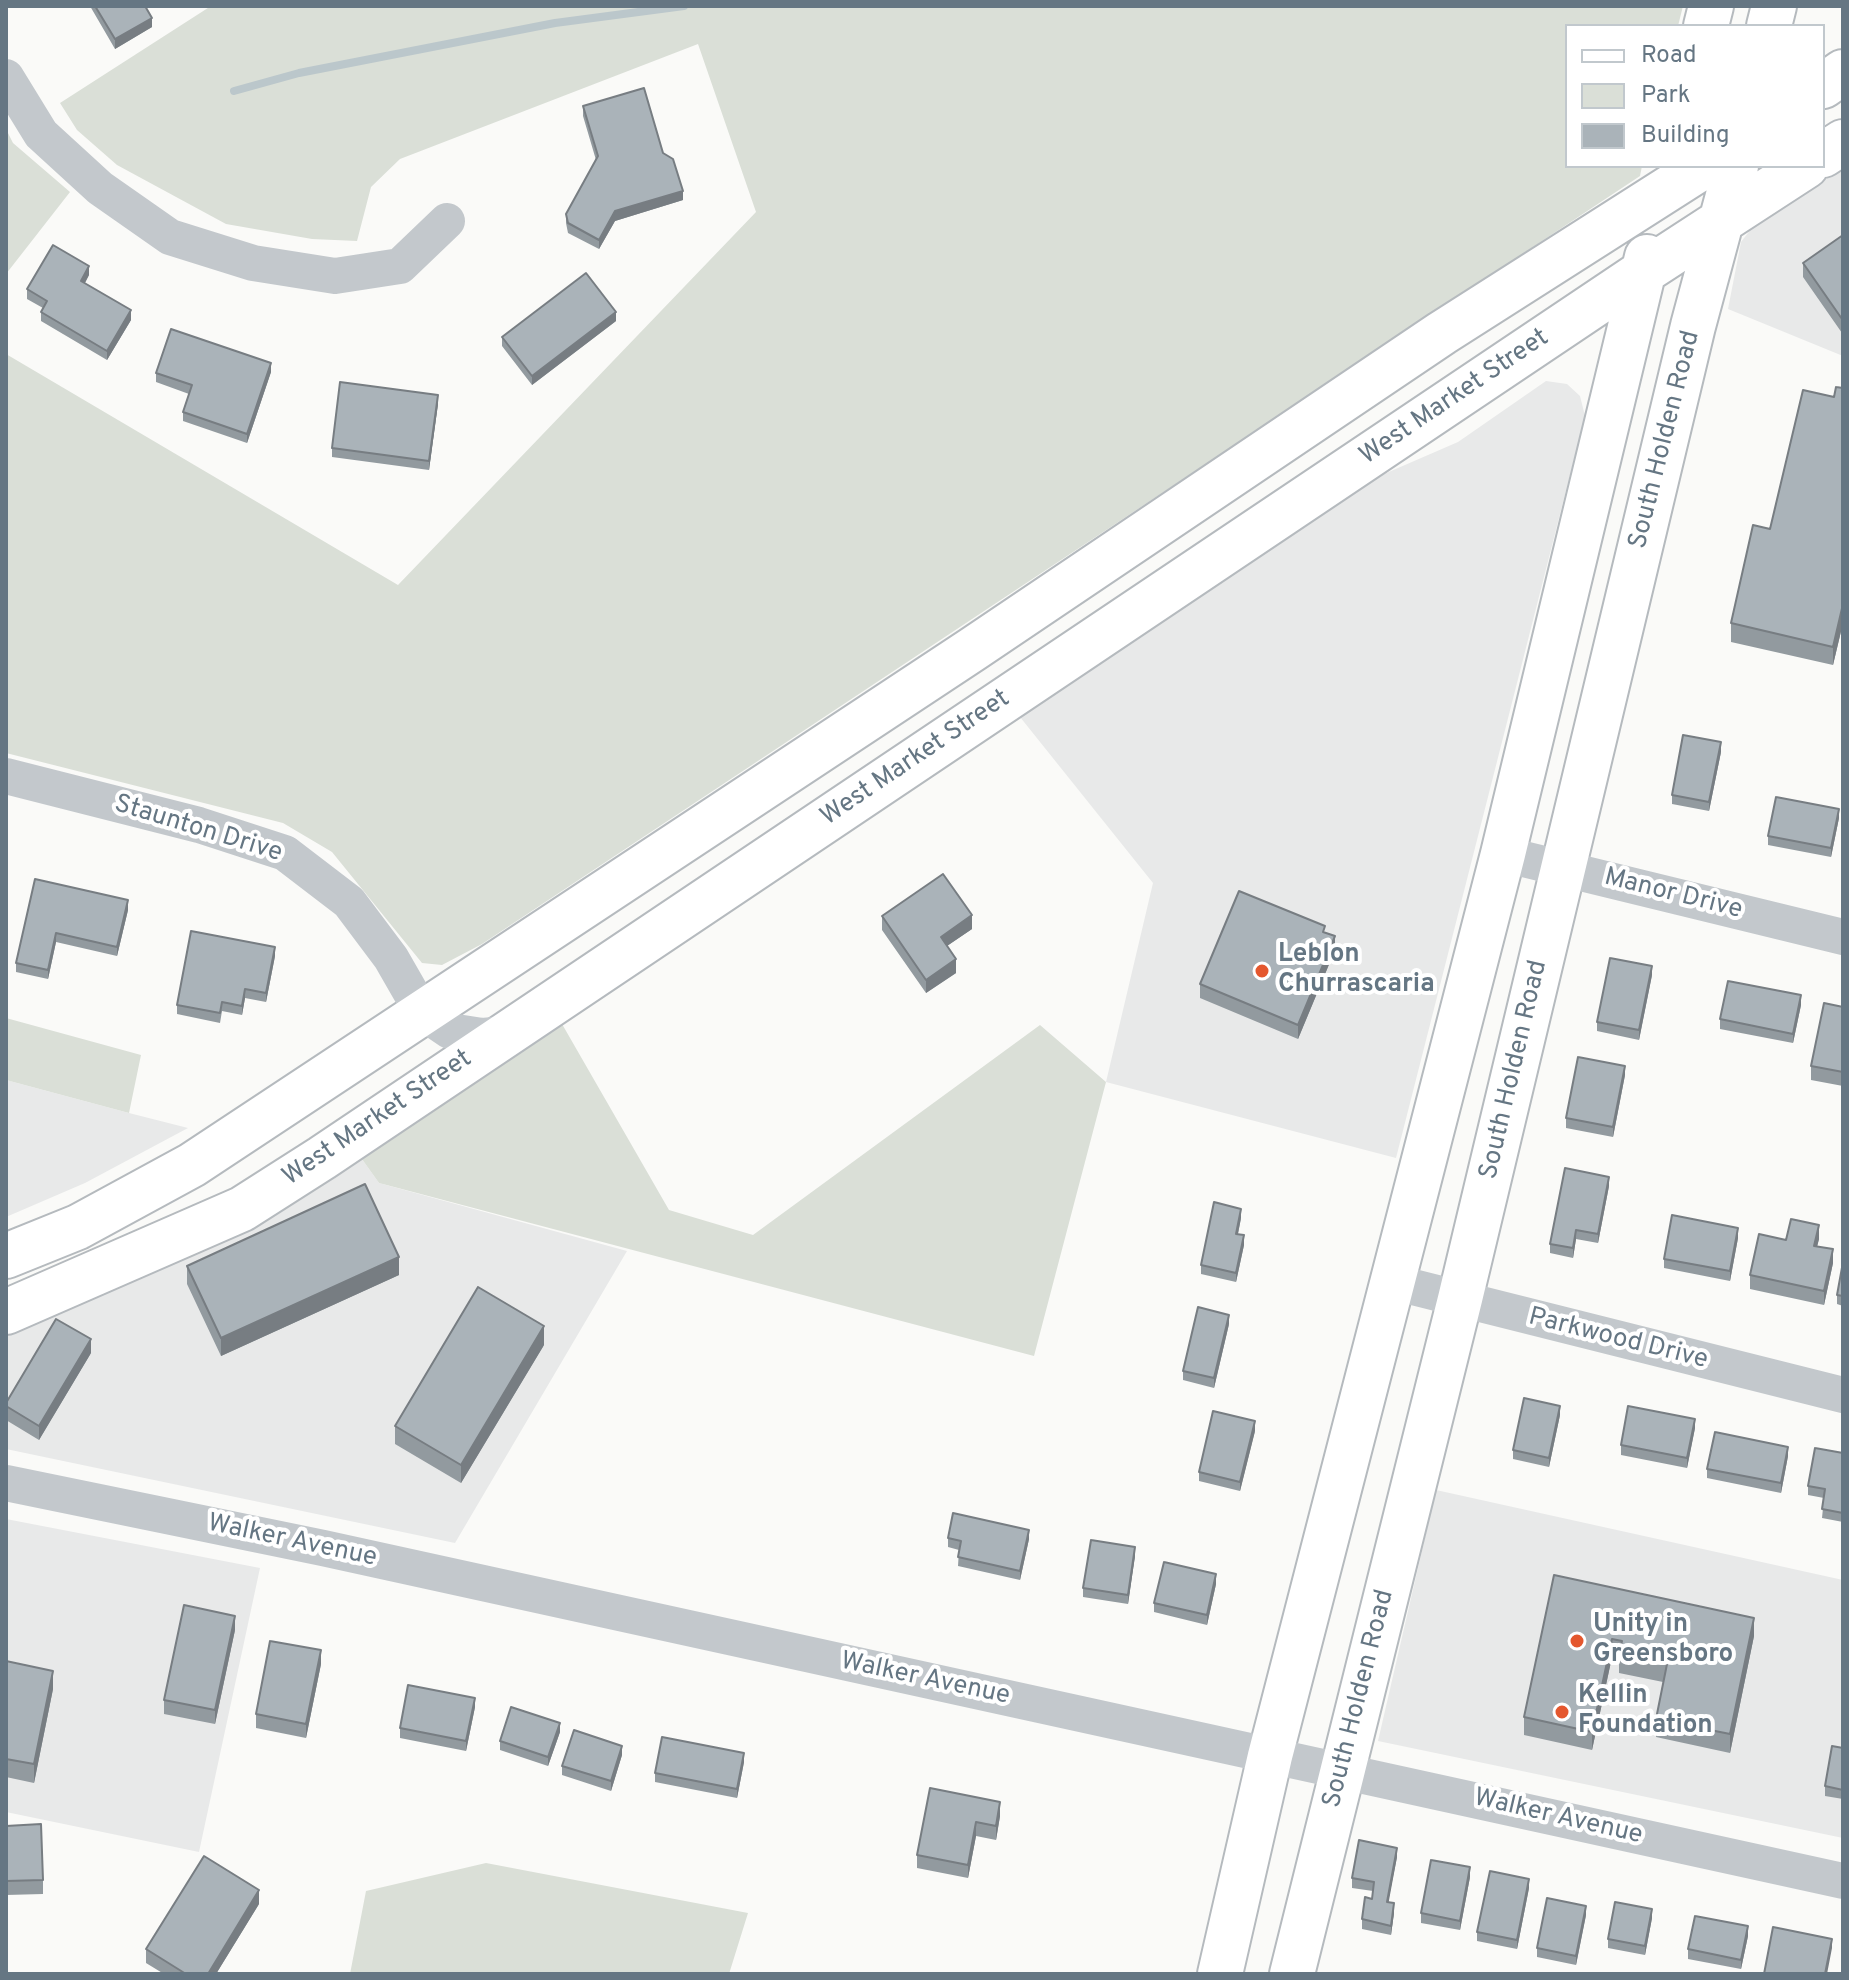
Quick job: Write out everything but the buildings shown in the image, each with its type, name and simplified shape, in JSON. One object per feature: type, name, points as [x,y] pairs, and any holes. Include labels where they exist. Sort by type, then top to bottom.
[{"type":"main road","points":[[1825,85],[1843,72]]},
{"type":"main road","points":[[1825,154],[1843,142]]},
{"type":"main road","points":[[6,1256],[78,1227],[192,1165],[960,658],[1669,179],[1699,168]]},
{"type":"main road","name":"South Holden Road","points":[[1292,1974],[1460,1299],[1719,223],[1735,168]]},
{"type":"main road","name":"West Market Street","points":[[6,1312],[242,1209],[1803,168]]},
{"type":"main road","points":[[1220,1974],[1270,1756],[1503,854],[1643,272],[1669,179]]},
{"type":"street","points":[[6,77],[41,134],[100,188],[170,237],[253,263],[335,276],[400,266],[447,221]]},
{"type":"street","name":"Staunton Drive","points":[[6,776],[199,825],[285,853],[349,902],[391,958],[422,1012],[450,1031],[482,1036],[506,1034]]},
{"type":"street","name":"Manor Drive","points":[[1503,854],[1843,937]]},
{"type":"street","name":"Parkwood Drive","points":[[1393,1282],[1843,1395]]},
{"type":"street","name":"Walker Avenue","points":[[6,1483],[336,1551],[1843,1881]]},
{"type":"shaded area","points":[[1843,168],[1843,356],[1728,309],[1741,242],[1751,229]]},
{"type":"shaded area","points":[[1546,381],[1567,384],[1580,396],[1585,416],[1396,1158],[1106,1082],[1153,883],[1020,717],[1368,481],[1458,442]]},
{"type":"shaded area","points":[[6,1080],[188,1128],[85,1183],[6,1217]]},
{"type":"shaded area","points":[[359,1155],[379,1183],[627,1251],[455,1543],[6,1449],[6,1334],[189,1254]]},
{"type":"shaded area","points":[[1436,1490],[1843,1580],[1843,1838],[1378,1741]]},
{"type":"shaded area","points":[[6,1519],[260,1568],[199,1852],[6,1812]]},
{"type":"green space","points":[[211,6],[1683,6],[1678,24],[1565,24],[1565,168],[1642,168],[1640,176],[482,944],[442,965],[422,963],[332,852],[283,823],[6,753],[6,354],[398,585],[756,212],[698,44],[400,159],[371,187],[357,241],[312,239],[226,224],[117,165],[77,130],[60,103]]},
{"type":"green space","points":[[6,129],[13,143],[70,192],[6,274]]},
{"type":"green space","points":[[6,1018],[141,1055],[129,1113],[6,1080]]},
{"type":"green space","points":[[562,1024],[669,1210],[753,1235],[1040,1025],[1106,1082],[1034,1356],[379,1183],[359,1155]]},
{"type":"green space","points":[[486,1863],[748,1913],[729,1974],[350,1974],[366,1891]]},
{"type":"waterway","points":[[234,91],[299,73],[555,23],[684,6]]},
{"type":"place","name":"Leblon Churrascaria","points":[[1262,971]]},
{"type":"place","name":"Unity in Greensboro","points":[[1577,1641]]},
{"type":"place","name":"Kellin Foundation","points":[[1562,1712]]}]
